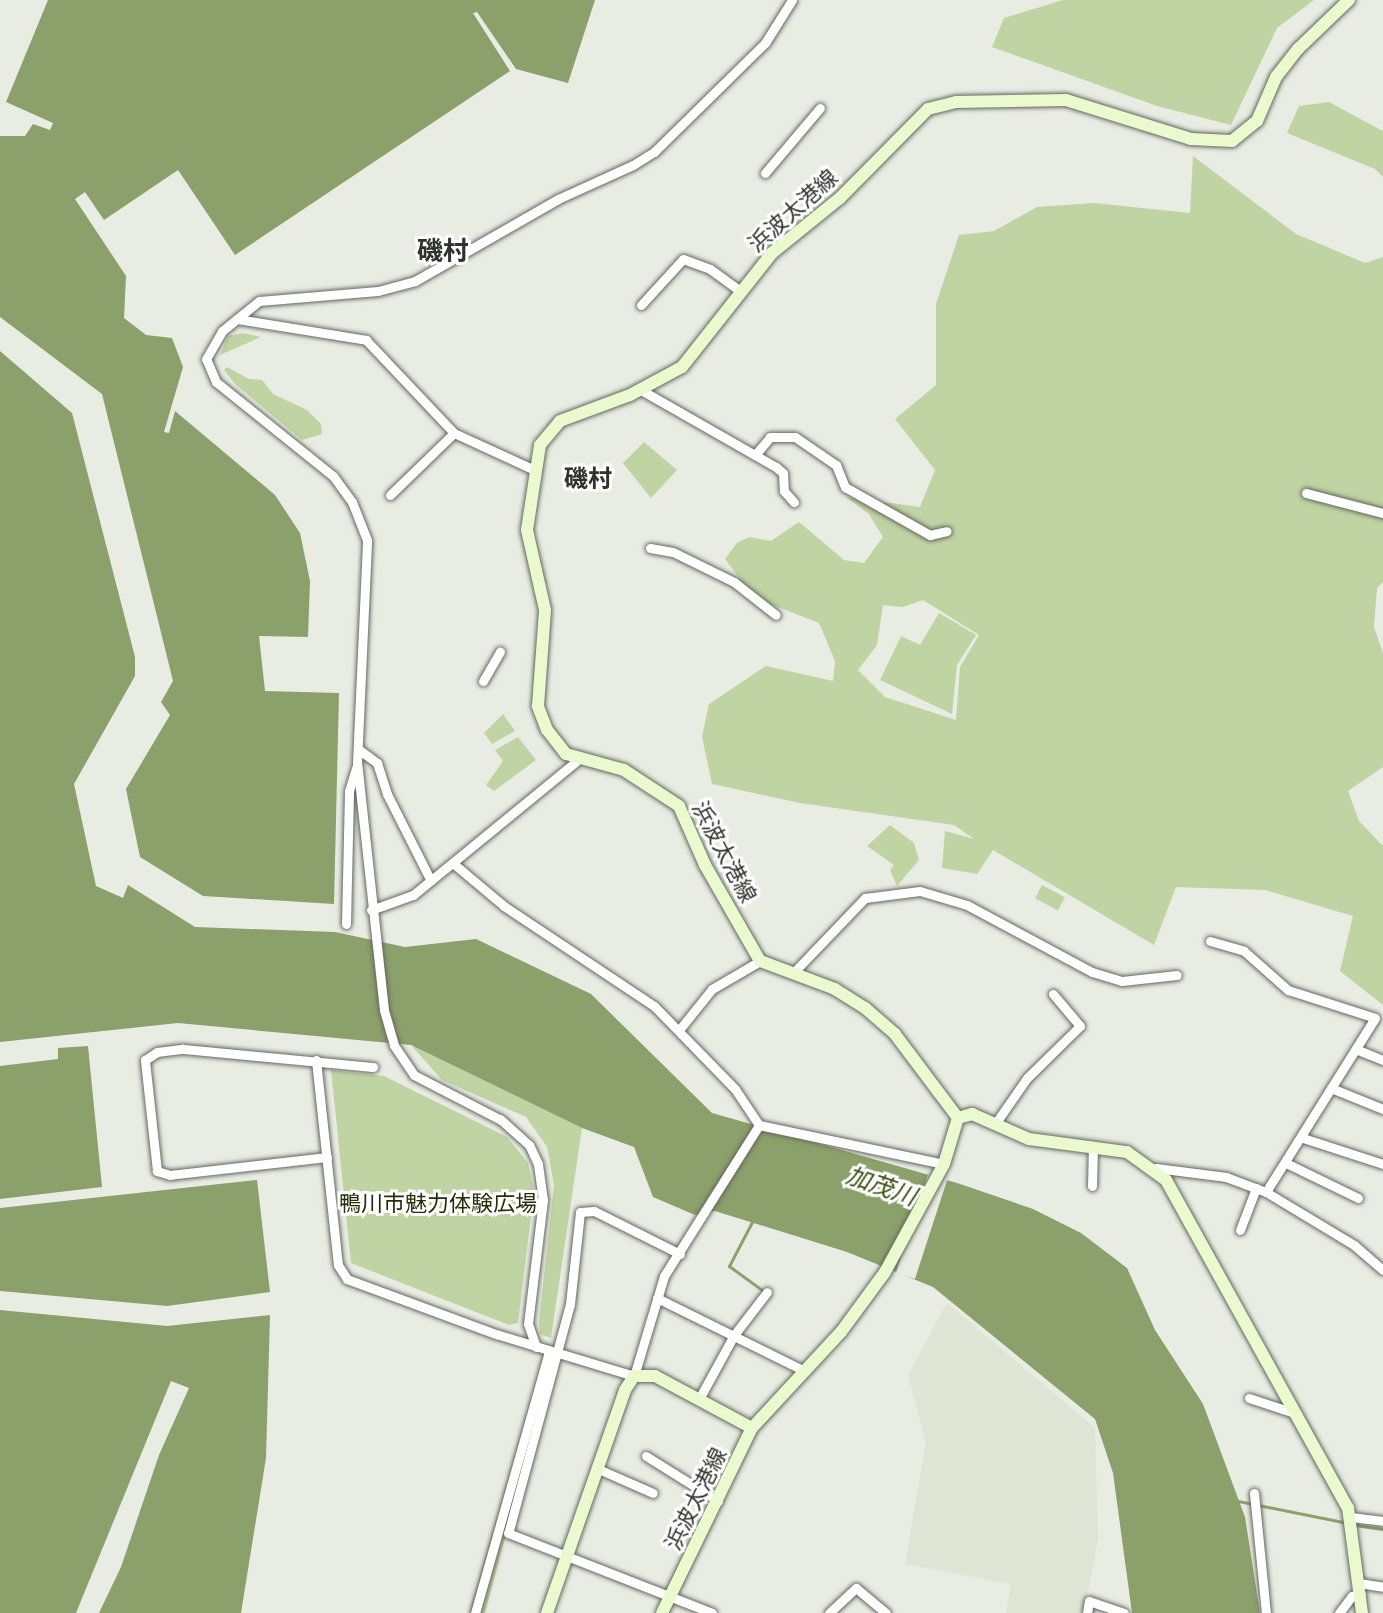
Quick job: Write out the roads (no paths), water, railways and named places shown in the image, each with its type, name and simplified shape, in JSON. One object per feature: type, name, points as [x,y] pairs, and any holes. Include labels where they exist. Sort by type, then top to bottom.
[{"type":"main road","name":"浜波太港線","points":[[760,961],[705,865],[679,806],[624,770],[579,759],[554,740],[538,706],[545,610],[527,530],[543,438],[560,421],[641,390],[692,359],[740,291],[772,253],[840,198],[934,106],[1066,100],[1191,139],[1232,141],[1257,121],[1287,62],[1349,0]]},
{"type":"main road","points":[[760,961],[835,989],[895,1034],[958,1118],[968,1113],[1029,1139],[1127,1152],[1156,1168],[1174,1190],[1351,1517],[1362,1613]]},
{"type":"main road","name":"浜波太港線","points":[[662,1613],[752,1428],[854,1316],[885,1272],[942,1167],[958,1118]]},
{"type":"main road","points":[[547,1613],[596,1468],[634,1376],[655,1376],[752,1428]]},
{"type":"street","points":[[536,1347],[528,1324],[543,1200],[538,1164],[515,1131],[429,1087],[414,1075],[394,1045],[373,938],[357,763],[367,540],[352,502],[333,476],[216,382],[208,370],[209,347],[237,319],[266,299],[316,299],[415,281],[558,199],[633,165],[654,152],[765,43],[792,0]]},
{"type":"street","points":[[765,173],[820,108]]},
{"type":"street","points":[[641,305],[683,259],[710,269],[740,291]]},
{"type":"street","points":[[237,319],[366,340],[454,433],[535,470]]},
{"type":"street","points":[[641,390],[783,473],[784,491],[794,502]]},
{"type":"street","points":[[390,495],[454,433]]},
{"type":"street","points":[[755,455],[770,437],[795,437],[836,465],[845,487],[930,535],[947,531]]},
{"type":"street","points":[[1306,493],[1383,513]]},
{"type":"street","points":[[650,548],[673,552],[734,582],[776,615]]},
{"type":"street","points":[[483,681],[500,651]]},
{"type":"street","points":[[358,749],[377,763],[387,794],[431,881]]},
{"type":"street","points":[[371,910],[397,904],[431,881],[579,759]]},
{"type":"street","points":[[346,924],[349,791],[357,763]]},
{"type":"street","points":[[454,864],[504,906],[632,987],[679,1030],[735,1089],[759,1125],[942,1167]]},
{"type":"street","points":[[794,972],[865,898],[920,891],[967,905],[1092,972],[1122,981],[1177,975]]},
{"type":"street","points":[[1210,941],[1244,951],[1278,985],[1375,1018],[1303,1138],[1286,1163],[1261,1190],[1240,1230]]},
{"type":"street","points":[[679,1030],[712,989],[760,961]]},
{"type":"street","points":[[995,1124],[1027,1078],[1080,1026],[1053,994]]},
{"type":"street","points":[[327,1157],[170,1175],[157,1171],[145,1060],[157,1052],[183,1049],[373,1067]]},
{"type":"street","points":[[1358,1050],[1383,1060]]},
{"type":"street","points":[[316,1060],[338,1265],[347,1279],[536,1347],[634,1376],[657,1298],[680,1254],[759,1125]]},
{"type":"street","points":[[1331,1088],[1383,1109]]},
{"type":"street","points":[[1303,1138],[1383,1164]]},
{"type":"street","points":[[1092,1186],[1093,1146]]},
{"type":"street","points":[[1286,1163],[1358,1198]]},
{"type":"street","points":[[1156,1168],[1226,1177],[1261,1190],[1354,1245],[1381,1267]]},
{"type":"street","points":[[475,1613],[570,1304],[580,1212],[594,1211],[680,1254]]},
{"type":"street","points":[[699,1399],[736,1333],[767,1292]]},
{"type":"street","points":[[657,1298],[736,1333],[803,1370]]},
{"type":"street","points":[[553,1352],[508,1533],[712,1613]]},
{"type":"street","points":[[1249,1398],[1297,1414]]},
{"type":"street","points":[[646,1456],[718,1501]]},
{"type":"street","points":[[596,1468],[653,1493]]},
{"type":"street","points":[[1254,1493],[1253,1516],[1266,1613]]},
{"type":"street","points":[[1351,1517],[1383,1521]]},
{"type":"street","points":[[1339,1613],[1360,1588],[1383,1587]]},
{"type":"street","points":[[829,1613],[856,1588],[886,1613]]},
{"type":"street","points":[[1087,1613],[1089,1601],[1124,1613]]},
{"type":"water","points":[[48,0],[595,0],[568,83],[516,69],[477,12],[473,13],[510,71],[235,255],[178,170],[104,220],[85,192],[75,199],[126,276],[124,318],[146,335],[172,338],[183,367],[164,432],[169,433],[175,411],[275,495],[300,533],[310,581],[308,637],[259,636],[265,691],[339,693],[334,904],[203,896],[140,857],[126,789],[170,715],[161,702],[173,681],[102,394],[0,317],[0,136],[25,136],[33,124],[50,130],[53,123],[6,102]]},
{"type":"water","name":"加茂川","points":[[0,351],[72,413],[135,657],[135,676],[74,784],[96,886],[123,898],[128,885],[195,927],[335,932],[405,947],[476,939],[591,994],[712,1113],[957,1183],[1033,1209],[1081,1233],[1127,1268],[1155,1330],[1203,1404],[1245,1517],[1260,1613],[1132,1613],[1113,1473],[1095,1419],[933,1287],[847,1252],[715,1211],[695,1215],[653,1197],[634,1147],[582,1128],[411,1045],[178,1023],[0,1042]]},
{"type":"water","points":[[88,1046],[102,1187],[0,1199],[0,1066],[58,1059],[58,1048]]},
{"type":"water","points":[[257,1180],[270,1292],[167,1306],[0,1291],[0,1208]]},
{"type":"water","points":[[0,1310],[167,1326],[270,1315],[266,1458],[241,1613],[0,1613]]},
{"type":"waterway","points":[[753,1220],[729,1266],[762,1290]]},
{"type":"waterway","points":[[1238,1501],[1348,1523]]},
{"type":"waterway","points":[[1355,1525],[1383,1529]]},
{"type":"district","name":"磯村","points":[[443,252]]},
{"type":"district","name":"磯村","points":[[588,480]]},
{"type":"park label","name":"鴨川市魅力体験広場","points":[[438,1204]]}]
